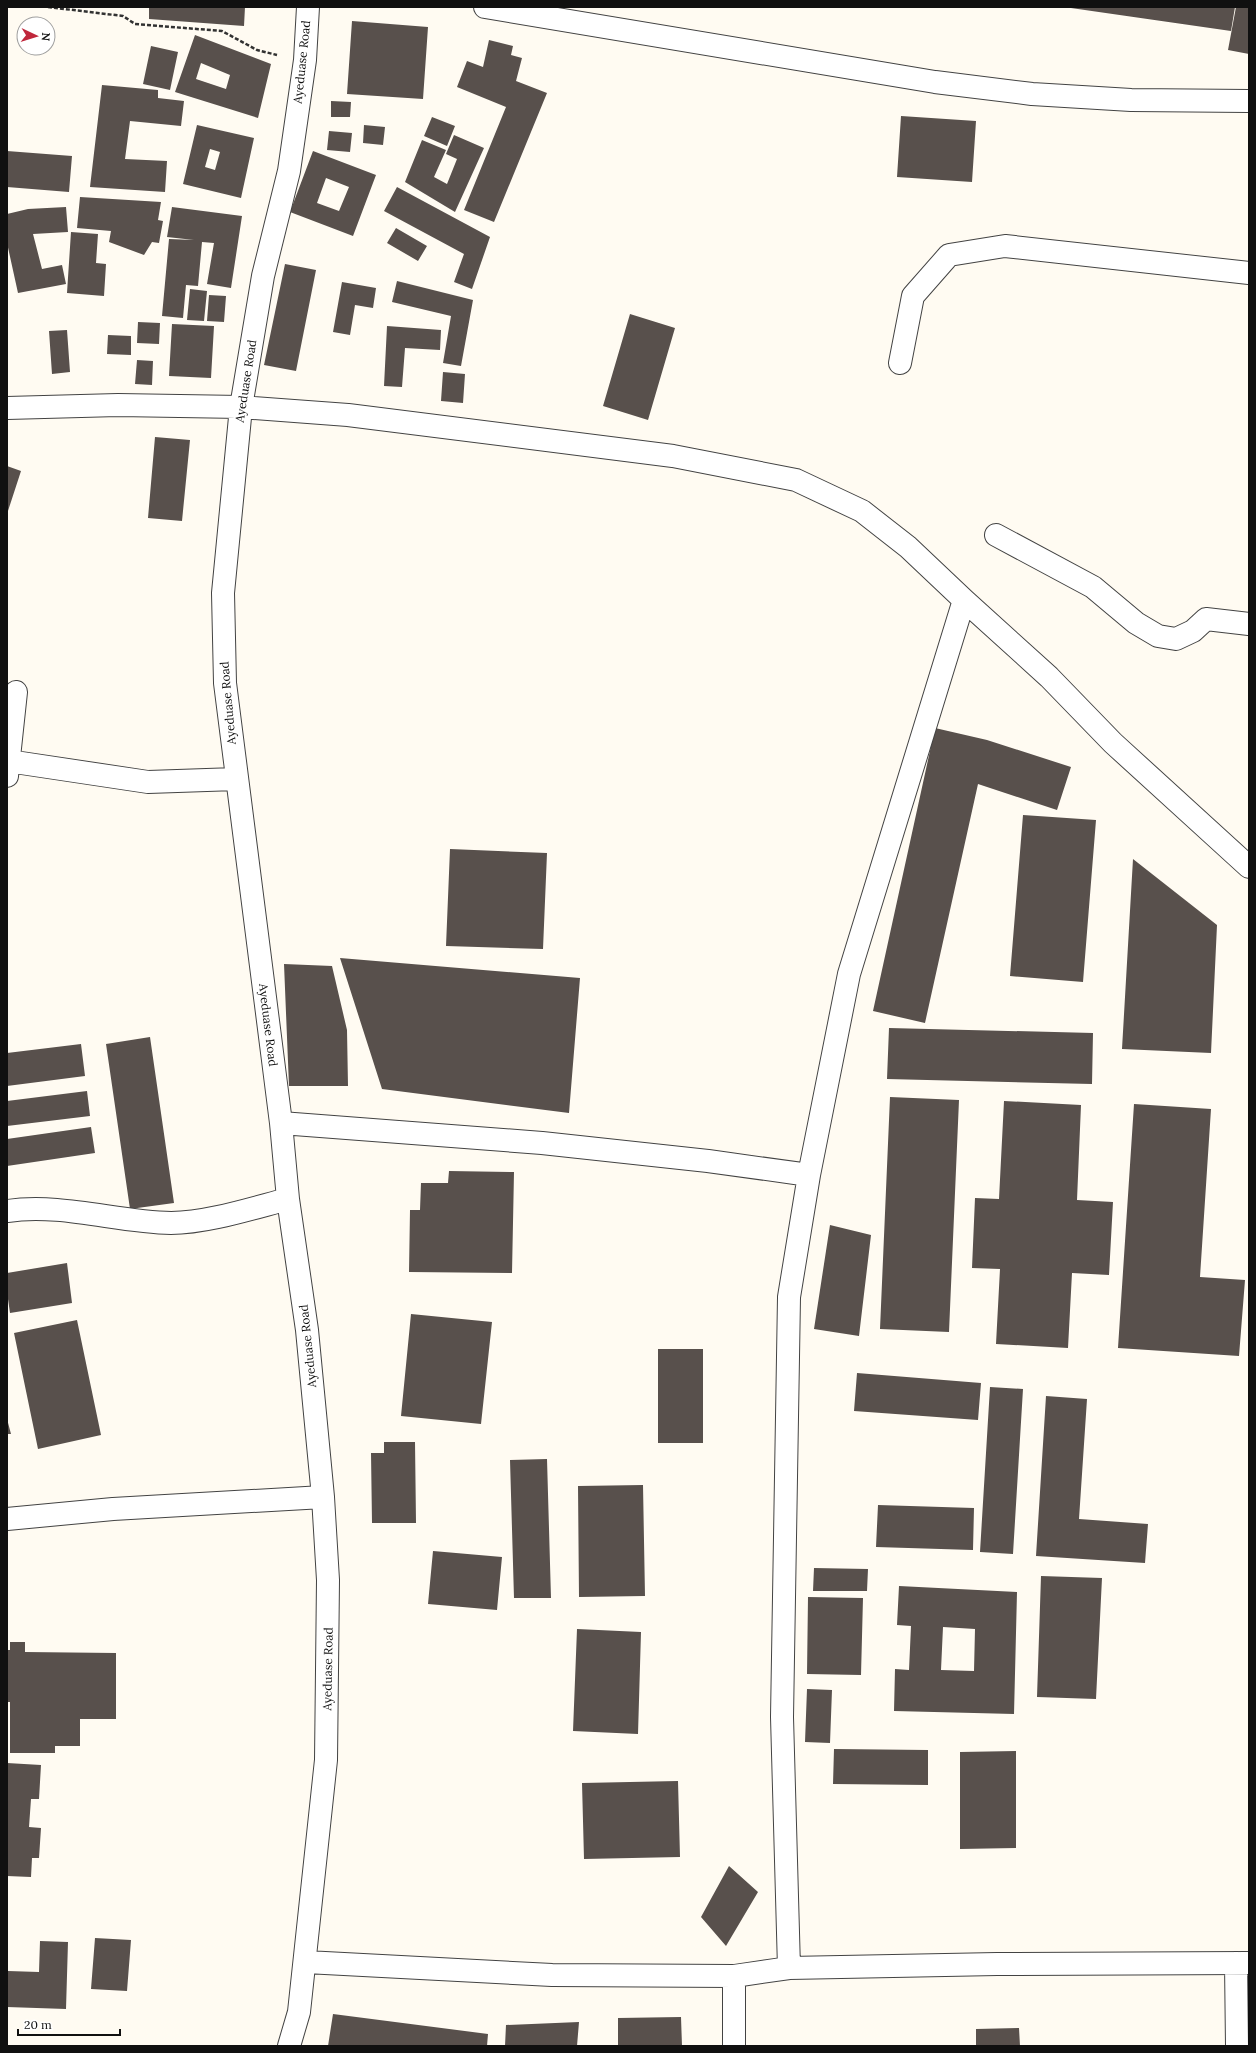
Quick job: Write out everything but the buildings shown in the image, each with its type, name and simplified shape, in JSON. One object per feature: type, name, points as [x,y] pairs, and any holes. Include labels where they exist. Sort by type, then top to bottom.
[{"type":"street","name":"Ayeduase Road","points":[[289,2046],[299,2012],[306,1962],[326,1760],[328,1580],[323,1497],[307,1330],[288,1199],[225,683],[223,593],[241,407],[263,276],[289,171],[304,60],[308,7]]},
{"type":"street","points":[[485,7],[935,82],[1032,94],[1124,99],[1249,101]]},
{"type":"street","points":[[900,363],[913,296],[949,255],[1005,246],[1249,273]]},
{"type":"street","points":[[7,408],[118,405],[241,407],[348,415],[511,434],[673,456],[796,480],[862,510],[908,546],[964,600],[1049,677],[1113,744],[1249,867]]},
{"type":"street","points":[[996,535],[1093,587],[1136,624],[1158,636],[1176,639],[1193,631],[1206,619],[1249,624]]},
{"type":"street","points":[[789,1968],[782,1717],[789,1297],[808,1175],[849,974],[964,600]]},
{"type":"street","points":[[16,692],[8,768],[148,782],[236,779]]},
{"type":"street","points":[[280,1124],[542,1143],[700,1160],[808,1175]]},
{"type":"street","points":[[7,1211],[21,1209],[59,1210],[172,1223],[207,1218],[288,1199]]},
{"type":"street","points":[[7,1519],[113,1509],[323,1497]]},
{"type":"street","points":[[306,1962],[552,1975],[734,1976],[789,1968],[996,1964],[1243,1963],[1237,2046]]},
{"type":"street","points":[[734,1976],[734,2046]]},
{"type":"path","points":[[48,7],[123,16],[135,24],[222,32],[257,50],[304,60]]}]
